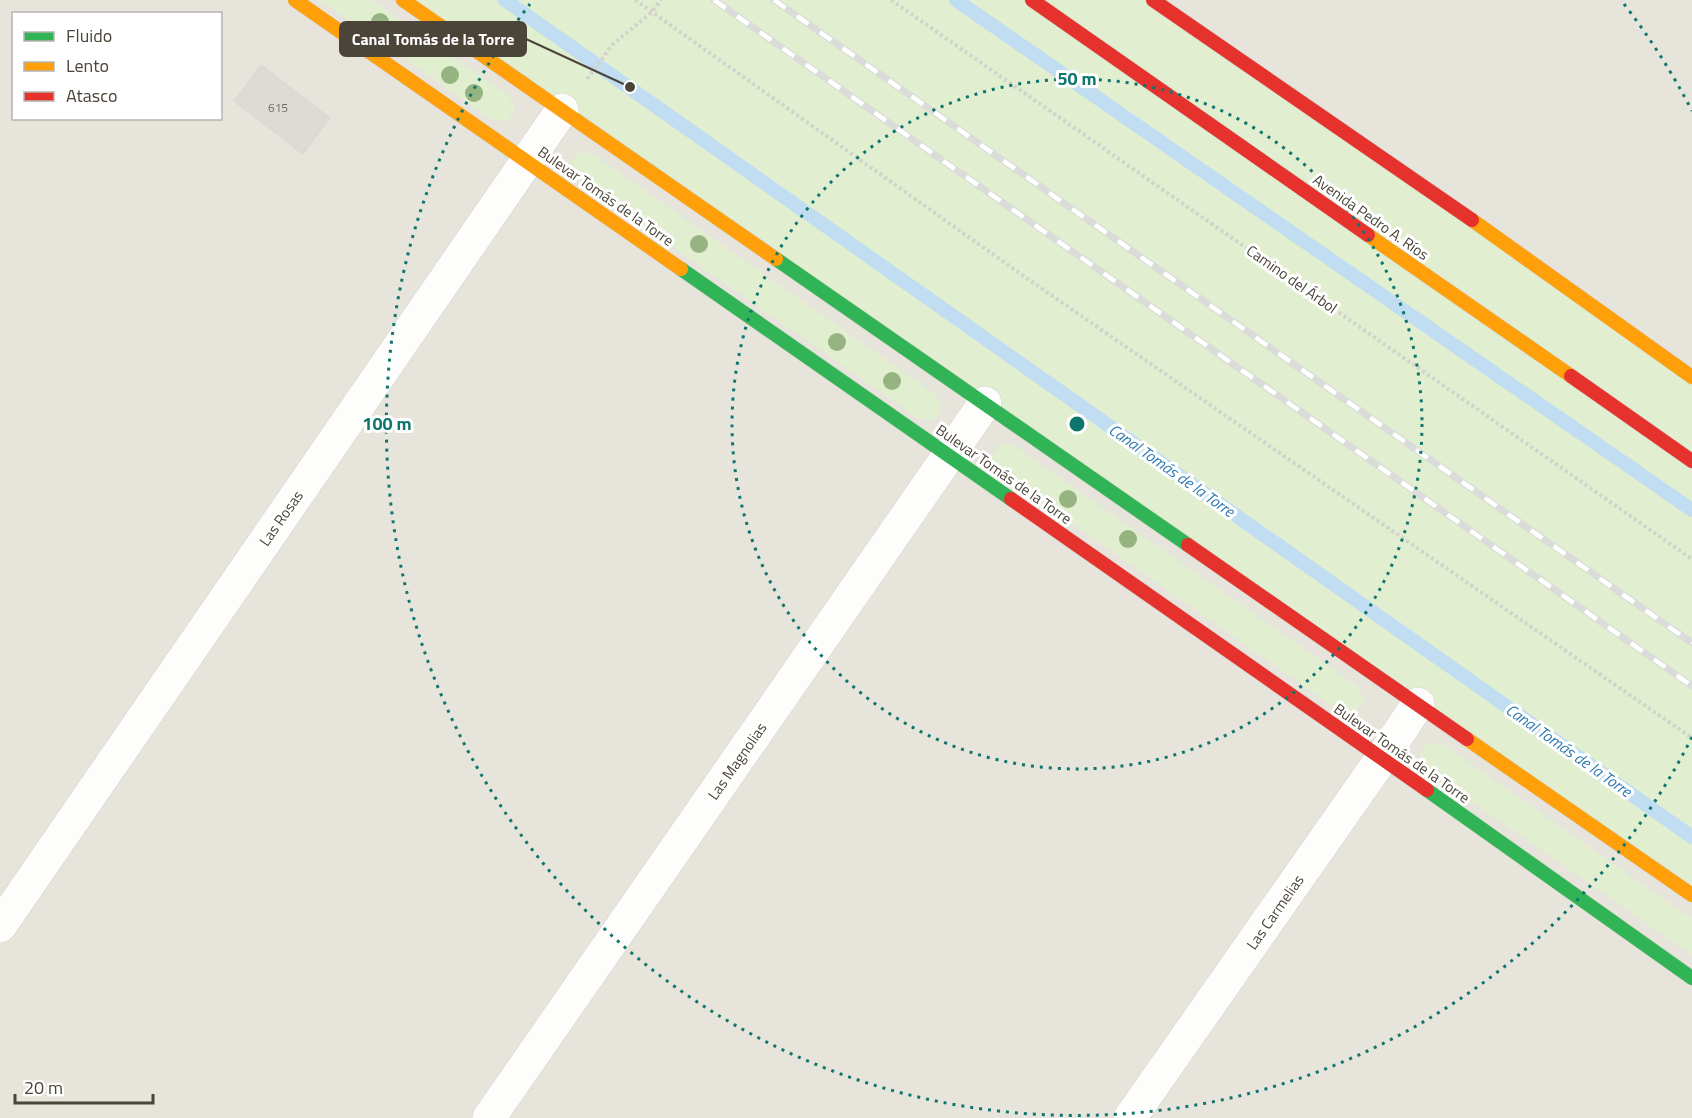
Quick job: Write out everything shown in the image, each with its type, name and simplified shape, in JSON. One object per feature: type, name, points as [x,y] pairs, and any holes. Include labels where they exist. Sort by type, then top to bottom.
[{"type":"street","name":"Bulevar Tomás de la Torre","points":[[295,0],[1382,758],[1692,978]]},
{"type":"street","points":[[403,0],[1692,895]]},
{"type":"street","name":"Avenida Pedro A. Ríos","points":[[1032,0],[1692,461]]},
{"type":"street","points":[[1153,0],[1459,211],[1692,377]]},
{"type":"street","name":"Las Rosas","points":[[0,926],[562,110]]},
{"type":"street","name":"Las Magnolias","points":[[489,1118],[985,403]]},
{"type":"street","name":"Las Carmelias","points":[[1130,1118],[1418,704]]},
{"type":"path","points":[[634,0],[1025,277],[1692,738]]},
{"type":"path","points":[[586,80],[613,44],[652,12],[661,0]]},
{"type":"path","name":"Camino del Árbol","points":[[891,0],[1692,559]]},
{"type":"shaded area","points":[[0,0],[403,0],[1692,895],[1692,1118],[0,1118]]},
{"type":"shaded area","points":[[1032,0],[1692,0],[1692,461]]},
{"type":"green space","points":[[319,0],[372,0],[508,95],[515,108],[507,121],[492,120]]},
{"type":"green space","points":[[403,0],[1153,0],[1692,377],[1692,895]]},
{"type":"green space","points":[[578,153],[591,153],[935,394],[942,407],[934,420],[919,419],[571,176],[569,163]]},
{"type":"green space","points":[[1000,445],[1013,445],[1357,686],[1364,699],[1356,712],[1341,712],[993,468],[991,455]]},
{"type":"green space","points":[[1441,743],[1692,919],[1692,955],[1421,766],[1420,753],[1428,744]]},
{"type":"building","points":[[261,65],[330,118],[303,154],[234,101]]},
{"type":"waterway","name":"Canal Tomás de la Torre","points":[[505,0],[1692,837]]},
{"type":"waterway","points":[[956,0],[1692,510]]},
{"type":"railway","points":[[714,0],[1692,686]]},
{"type":"railway","points":[[774,0],[1692,643]]},
{"type":"traffic: fast","points":[[776,259],[1188,545]]},
{"type":"traffic: fast","points":[[681,269],[1011,499]]},
{"type":"traffic: fast","points":[[1427,790],[1692,978]]},
{"type":"traffic: slow","points":[[295,0],[681,269]]},
{"type":"traffic: slow","points":[[403,0],[776,259]]},
{"type":"traffic: slow","points":[[1472,220],[1692,377]]},
{"type":"traffic: slow","points":[[1368,235],[1571,376]]},
{"type":"traffic: slow","points":[[1467,739],[1692,895]]},
{"type":"traffic: jam","points":[[1032,0],[1368,235]]},
{"type":"traffic: jam","points":[[1153,0],[1472,220]]},
{"type":"traffic: jam","points":[[1571,376],[1692,461]]},
{"type":"traffic: jam","points":[[1011,499],[1427,790]]},
{"type":"traffic: jam","points":[[1188,545],[1467,739]]},
{"type":"place","name":"Canal Tomás de la Torre","points":[[630,87]]}]
